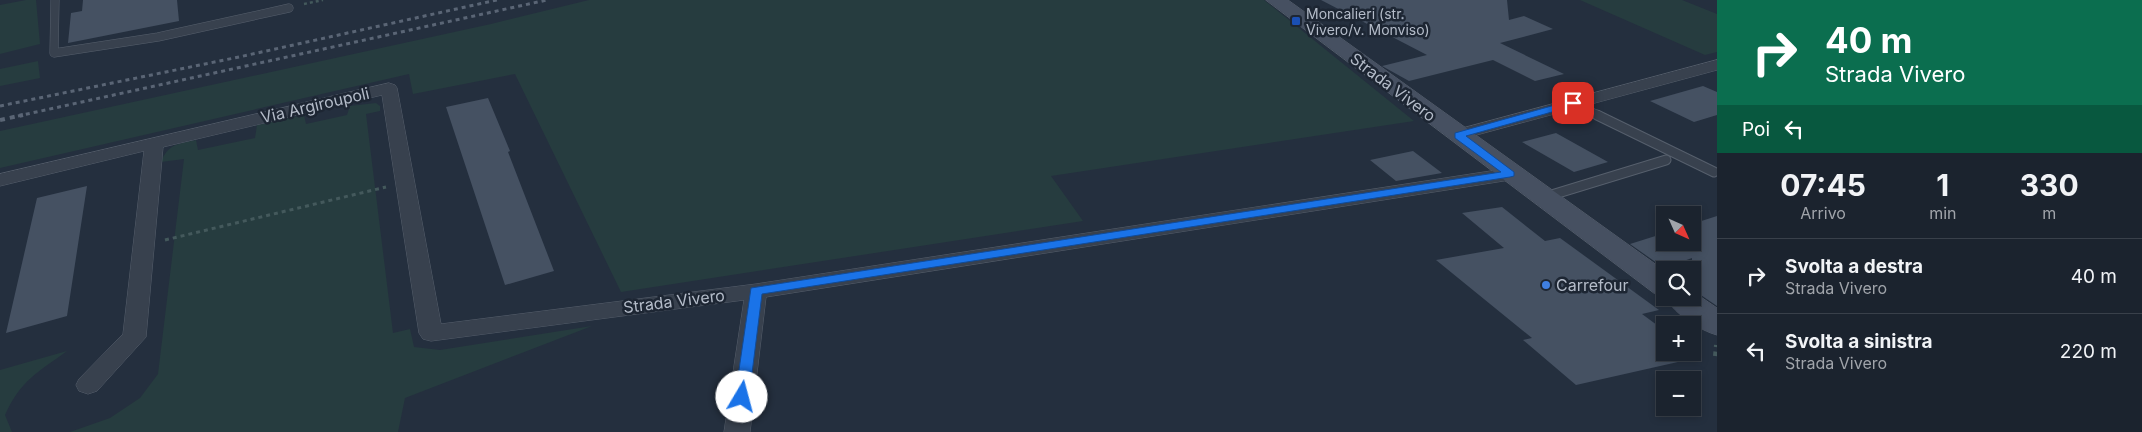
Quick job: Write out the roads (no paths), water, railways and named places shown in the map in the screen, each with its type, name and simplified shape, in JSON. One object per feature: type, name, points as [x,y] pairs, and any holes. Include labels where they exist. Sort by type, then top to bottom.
[{"type":"street","name":"Strada Vivero","points":[[1276,0],[1510,174],[1656,279]]},
{"type":"street","points":[[1458,135],[1717,65]]},
{"type":"street","name":"Via Argiroupoli","points":[[0,180],[389,88],[431,332]]},
{"type":"street","points":[[88,385],[134,337],[154,144]]},
{"type":"street","name":"Strada Vivero","points":[[431,332],[756,290],[1510,174]]},
{"type":"street","points":[[737,432],[756,290]]},
{"type":"street","points":[[1692,306],[1717,324]]},
{"type":"lane","points":[[56,0],[54,53],[158,37],[288,8]]},
{"type":"lane","points":[[1573,103],[1714,172]]},
{"type":"lane","points":[[1544,197],[1666,160]]},
{"type":"railway","points":[[0,106],[239,57],[497,0]]},
{"type":"railway","points":[[18,116],[547,0]]},
{"type":"railway","points":[[0,120],[23,115]]},
{"type":"place","name":"Moncalieri (str. Vivero/v. Monviso)","points":[[1296,21]]},
{"type":"place","name":"Carrefour","points":[[1546,285]]}]
